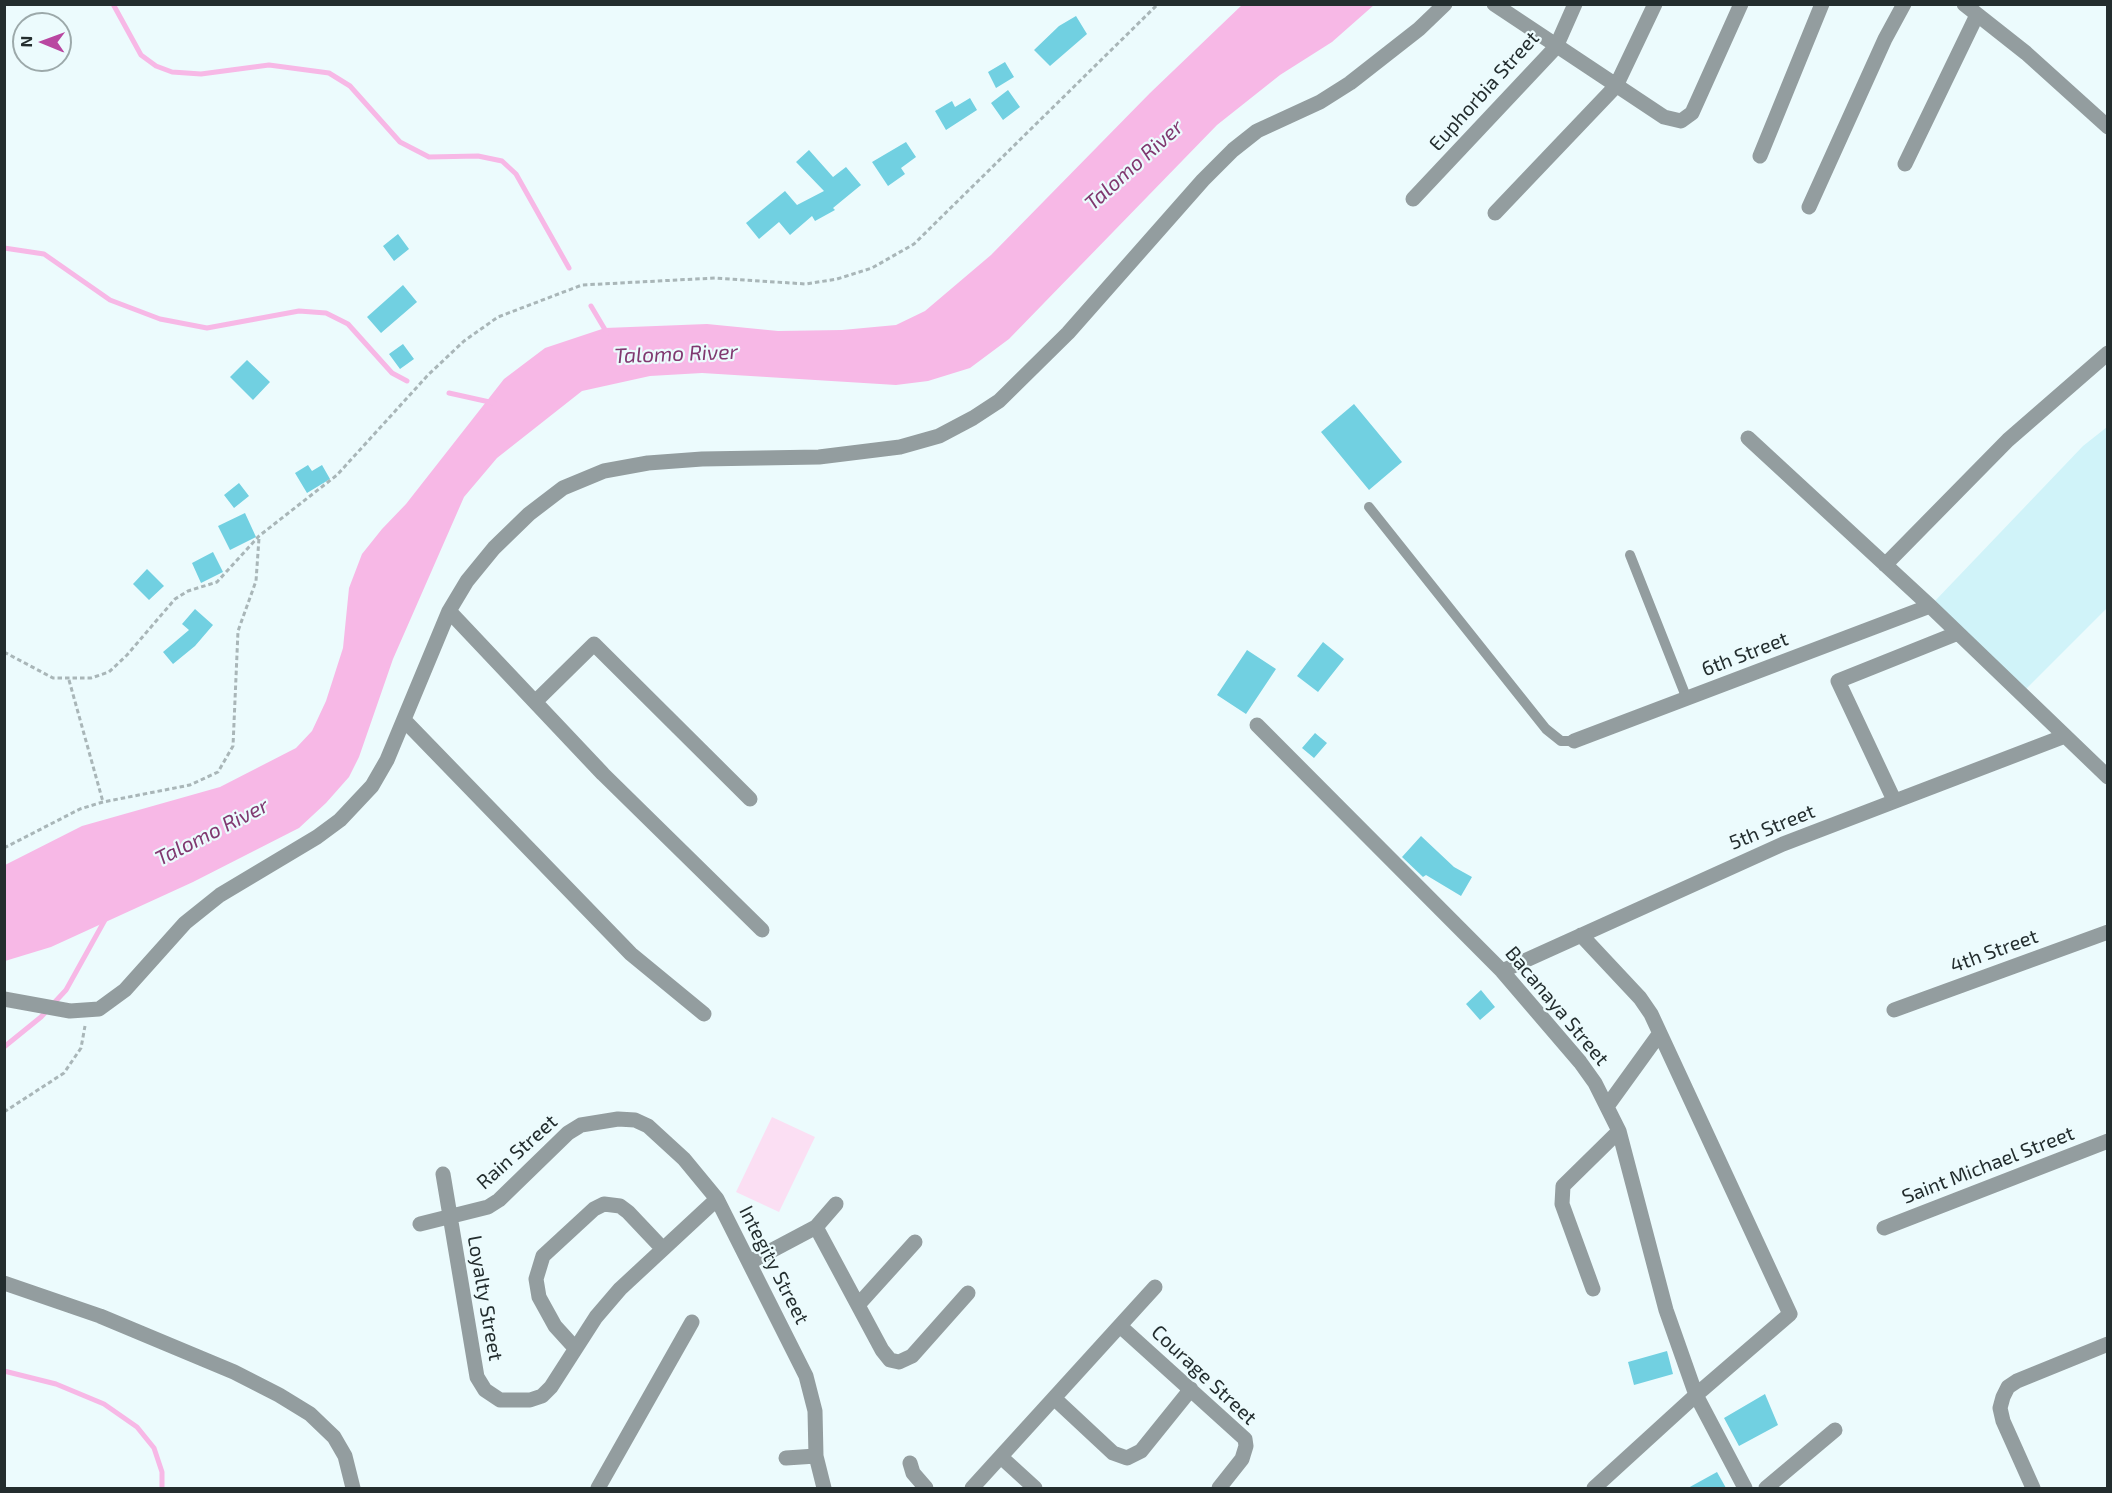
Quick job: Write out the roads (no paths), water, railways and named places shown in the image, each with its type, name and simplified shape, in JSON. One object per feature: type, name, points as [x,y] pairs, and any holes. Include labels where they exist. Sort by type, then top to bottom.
[{"type":"street","points":[[10,999],[78,1011],[99,1009],[125,990],[185,923],[220,895],[317,837],[340,820],[372,786],[405,721],[449,611],[467,581],[494,548],[529,514],[563,488],[604,471],[680,460],[819,457],[900,447],[939,436],[973,418],[999,401],[1060,341],[1203,180],[1233,150],[1257,131],[1320,102],[1350,83],[1419,29],[1445,4]]},
{"type":"street","points":[[1494,4],[1664,117],[1681,121],[1688,118],[1741,4]]},
{"type":"street","name":"Euphorbia Street","points":[[1413,200],[1556,47],[1575,4]]},
{"type":"street","points":[[1495,213],[1616,86],[1655,4]]},
{"type":"street","points":[[1760,156],[1822,4]]},
{"type":"street","points":[[1809,207],[1885,39],[1904,4]]},
{"type":"street","points":[[1964,4],[2068,89],[2108,126]]},
{"type":"street","points":[[1905,164],[1977,15]]},
{"type":"street","points":[[1885,566],[2001,447],[2108,353]]},
{"type":"street","points":[[1748,438],[1930,606],[2108,777]]},
{"type":"street","name":"6th Street","points":[[1574,741],[1930,606]]},
{"type":"street","points":[[449,611],[603,774],[762,930]]},
{"type":"street","points":[[1894,800],[1838,681],[1958,633]]},
{"type":"street","points":[[535,702],[594,644],[750,799]]},
{"type":"street","points":[[405,721],[513,829],[631,954],[704,1014]]},
{"type":"street","name":"Bacanaya Street","points":[[1257,725],[1502,971],[1580,1062],[1608,1105],[1618,1131],[1666,1310],[1696,1395],[1745,1488]]},
{"type":"street","name":"5th Street","points":[[1502,971],[1783,844],[2065,736]]},
{"type":"street","name":"4th Street","points":[[1894,1010],[2108,932]]},
{"type":"street","points":[[1581,935],[1640,998],[1660,1033],[1790,1314],[1696,1395],[1594,1488]]},
{"type":"street","points":[[1608,1105],[1660,1033]]},
{"type":"street","name":"Integity Street","points":[[606,1119],[635,1120],[648,1126],[684,1159],[717,1199],[806,1376],[815,1411],[816,1456],[824,1488]]},
{"type":"street","name":"Rain Street","points":[[420,1224],[488,1207],[499,1200],[568,1133],[581,1125],[606,1119]]},
{"type":"street","points":[[1593,1289],[1562,1204],[1563,1186],[1618,1131]]},
{"type":"street","name":"Saint Michael Street","points":[[1884,1228],[2108,1141]]},
{"type":"street","name":"Loyalty Street","points":[[443,1174],[477,1377],[485,1390],[500,1400],[530,1400],[542,1396],[551,1387],[596,1317],[663,1249],[717,1199]]},
{"type":"street","points":[[575,1348],[555,1326],[539,1297],[536,1279],[543,1256],[594,1209],[604,1204],[620,1206],[628,1212],[663,1249]]},
{"type":"street","points":[[750,1262],[816,1227],[836,1204]]},
{"type":"street","points":[[816,1227],[882,1350],[890,1360],[899,1362],[912,1356],[968,1293]]},
{"type":"street","points":[[858,1305],[915,1242]]},
{"type":"street","points":[[4,1283],[100,1316],[234,1372],[279,1395],[310,1414],[334,1437],[345,1456],[353,1488]]},
{"type":"street","points":[[972,1488],[1155,1287]]},
{"type":"street","points":[[598,1488],[692,1322]]},
{"type":"street","name":"Courage Street","points":[[1120,1326],[1245,1439],[1246,1446],[1242,1459],[1219,1488]]},
{"type":"street","points":[[2033,1488],[2003,1421],[2000,1408],[2008,1387],[2017,1381],[2108,1344]]},
{"type":"street","points":[[1054,1398],[1113,1453],[1127,1458],[1141,1451],[1191,1389]]},
{"type":"street","points":[[1766,1488],[1835,1430]]},
{"type":"street","points":[[786,1458],[816,1456]]},
{"type":"street","points":[[1001,1457],[1035,1488]]},
{"type":"street","points":[[910,1463],[913,1473],[926,1488]]},
{"type":"lane","points":[[1369,507],[1546,729],[1562,741],[1574,741]]},
{"type":"lane","points":[[1630,555],[1686,699]]},
{"type":"water","name":"Talomo River","points":[[1243,4],[1374,5],[1332,42],[1280,75],[1217,125],[1009,339],[970,368],[928,381],[896,385],[702,373],[650,376],[582,391],[497,458],[464,497],[393,659],[359,757],[349,777],[326,803],[299,828],[193,882],[51,947],[5,961],[5,865],[82,826],[220,787],[296,748],[312,731],[326,701],[343,648],[349,588],[362,554],[406,504],[504,379],[545,348],[605,328],[707,324],[778,331],[842,330],[896,325],[925,311],[991,255],[1150,93]]},
{"type":"waterway","points":[[113,4],[141,55],[156,66],[172,72],[201,74],[269,65],[329,73],[350,86],[400,142],[429,157],[478,156],[502,161],[516,174],[569,268]]},
{"type":"waterway","points":[[4,248],[44,254],[110,300],[160,319],[207,328],[299,311],[326,313],[348,324],[392,373],[407,381]]},
{"type":"waterway","points":[[591,306],[607,333]]},
{"type":"waterway","points":[[449,393],[494,403]]},
{"type":"waterway","points":[[4,1047],[41,1017],[66,990],[106,918]]},
{"type":"waterway","points":[[4,1371],[56,1384],[104,1404],[137,1427],[154,1448],[162,1472],[162,1488]]}]
